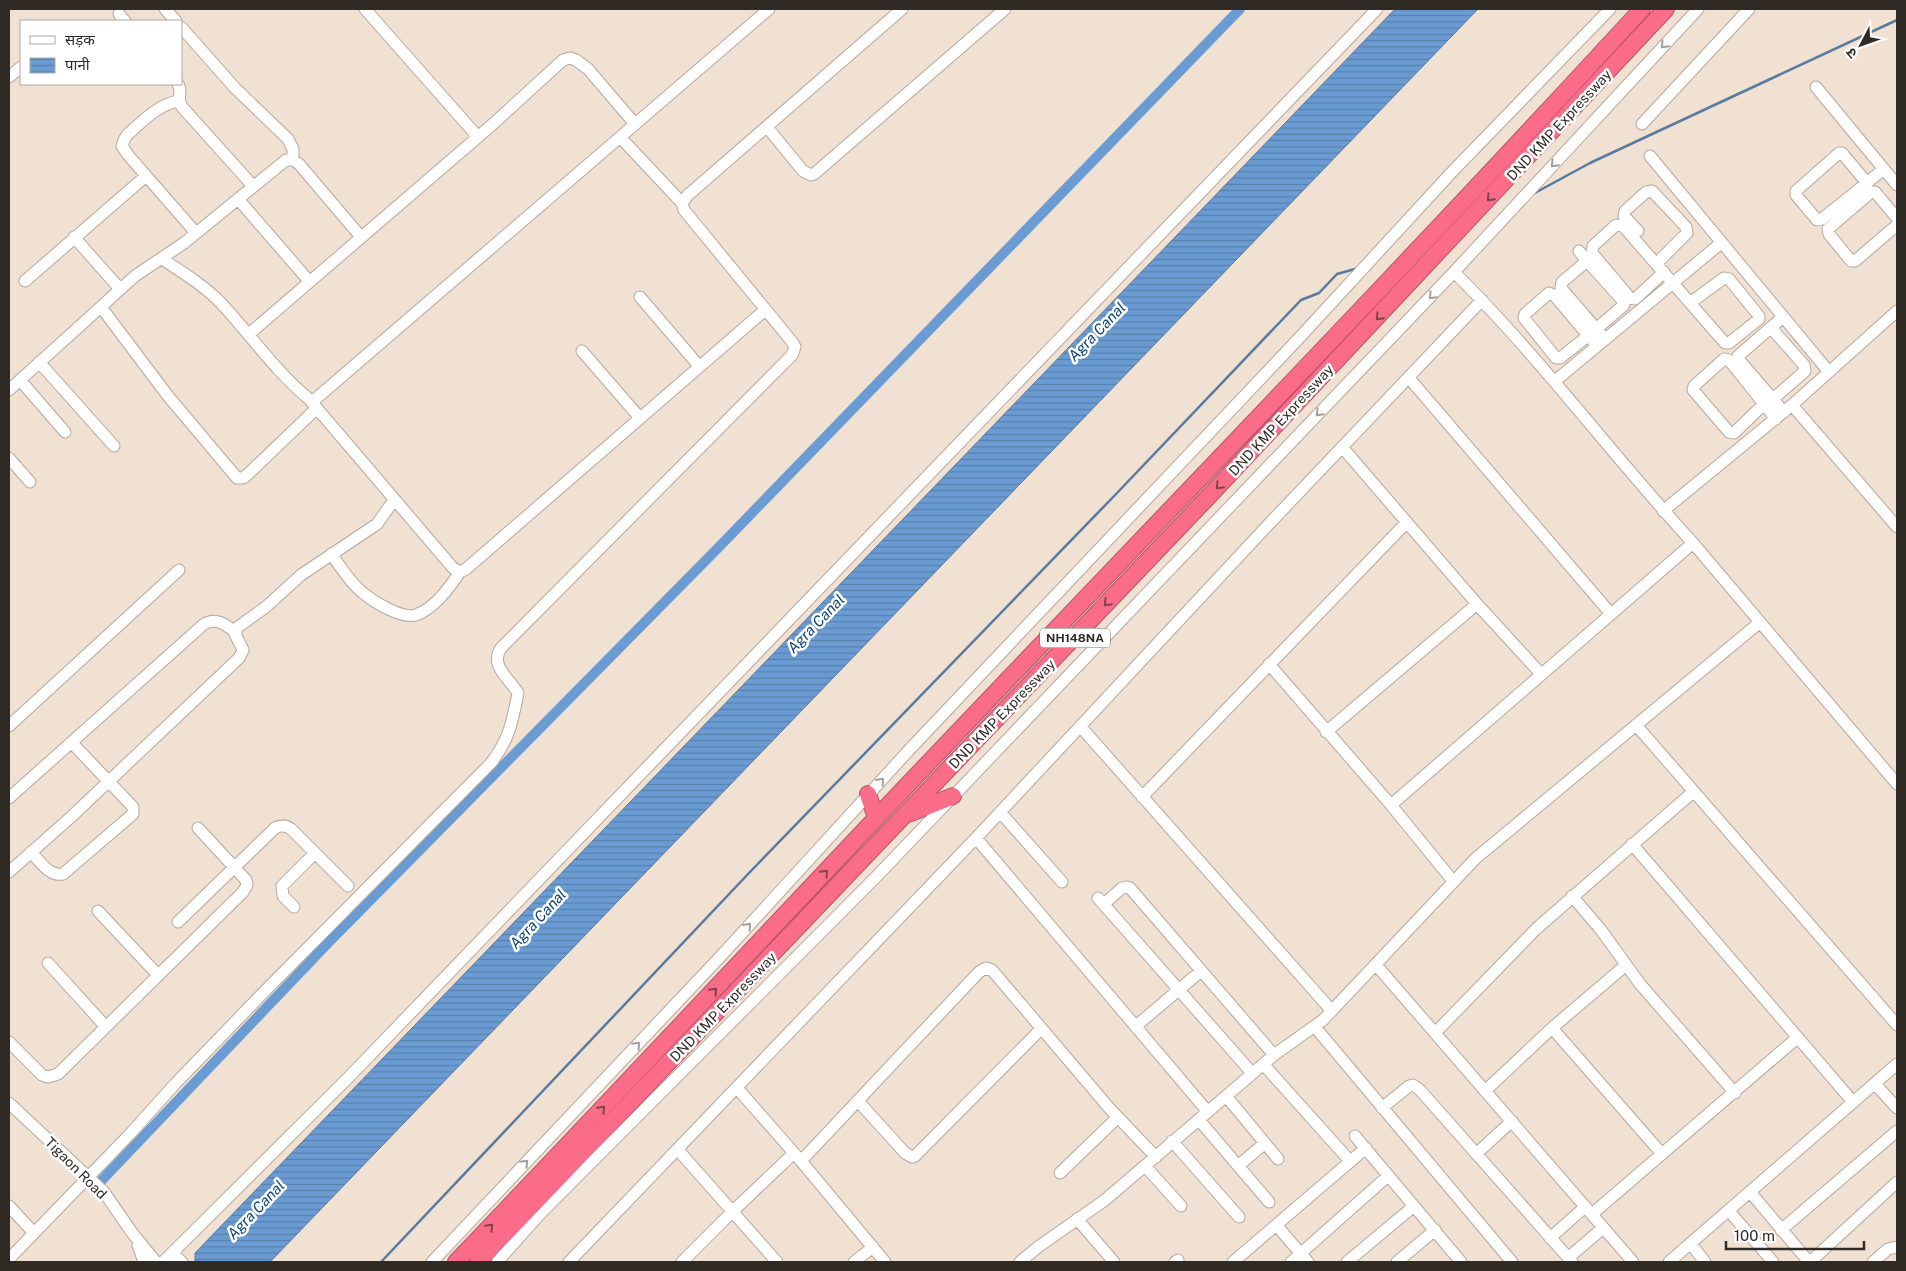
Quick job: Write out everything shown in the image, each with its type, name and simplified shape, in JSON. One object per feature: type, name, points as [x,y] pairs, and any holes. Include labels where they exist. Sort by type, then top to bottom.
[{"type":"highway","name":"DND KMP Expressway","points":[[456,1262],[876,818],[1199,481],[1642,9]]},
{"type":"highway","name":"DND KMP Expressway","points":[[478,1262],[906,816],[1377,319],[1666,9]]},
{"type":"highway","points":[[868,794],[876,818]]},
{"type":"highway","points":[[906,816],[953,796]]},
{"type":"street","points":[[165,9],[175,20]]},
{"type":"street","points":[[365,9],[478,137]]},
{"type":"street","points":[[101,307],[168,396],[228,470],[237,478],[243,478],[314,405],[769,9]]},
{"type":"street","points":[[682,204],[688,195],[902,9]]},
{"type":"street","points":[[767,127],[803,171],[814,174],[1005,9]]},
{"type":"street","points":[[163,1262],[177,1258],[1377,9]]},
{"type":"street","points":[[432,1262],[720,957],[868,794],[1308,329],[1451,173],[1610,9]]},
{"type":"street","points":[[496,1262],[540,1214],[877,876],[1454,272],[1698,9]]},
{"type":"street","points":[[1642,124],[1748,9]]},
{"type":"street","points":[[182,28],[235,88],[288,139],[293,149],[293,160]]},
{"type":"street","points":[[248,334],[478,137],[563,60],[570,58],[576,60],[588,69],[635,124]]},
{"type":"street","points":[[9,77],[20,68]]},
{"type":"street","points":[[178,85],[181,91],[179,101],[182,107],[253,186]]},
{"type":"street","points":[[1816,87],[1897,185]]},
{"type":"street","points":[[179,101],[169,103],[153,113],[124,140],[124,150],[196,233]]},
{"type":"street","points":[[9,1259],[89,1179],[175,1084],[324,933],[352,901],[495,758],[510,732],[518,693],[499,668],[496,657],[498,652],[792,355],[795,348],[794,343],[689,216],[682,204],[620,137]]},
{"type":"street","points":[[1867,183],[1842,153],[1839,153],[1796,191],[1796,195],[1818,220],[1822,220],[1867,183],[1884,168]]},
{"type":"street","points":[[1650,156],[1830,372]]},
{"type":"street","points":[[9,390],[120,289],[196,233],[286,160],[293,160],[299,164],[361,237]]},
{"type":"street","points":[[25,281],[146,176]]},
{"type":"street","points":[[1661,258],[1687,233],[1686,227],[1652,191],[1646,192],[1625,211],[1624,216],[1661,258],[1690,303],[1726,343],[1730,343],[1759,318],[1729,279],[1724,278],[1690,303]]},
{"type":"street","points":[[1897,218],[1874,192],[1871,192],[1828,229],[1829,234],[1851,261],[1855,261],[1897,225]]},
{"type":"street","points":[[238,199],[309,281]]},
{"type":"street","points":[[1664,272],[1635,300],[1630,298],[1592,253],[1593,246],[1616,225],[1623,226],[1664,272],[1675,280]]},
{"type":"street","points":[[74,237],[120,289]]},
{"type":"street","points":[[1555,381],[1721,243]]},
{"type":"street","points":[[1579,251],[1623,301],[1624,305],[1592,332],[1560,358],[1556,358],[1524,318],[1525,314],[1550,293],[1554,294],[1592,332],[1601,342]]},
{"type":"street","points":[[162,259],[207,290],[290,382],[314,405],[452,568],[460,572]]},
{"type":"street","points":[[1587,261],[1562,282],[1561,288],[1592,332]]},
{"type":"street","points":[[1454,272],[1482,300],[1555,381],[1663,511],[1897,784]]},
{"type":"street","points":[[640,297],[699,366]]},
{"type":"street","points":[[569,1262],[976,838],[1482,300]]},
{"type":"street","points":[[331,554],[363,594],[402,615],[416,614],[442,597],[460,572],[466,569],[765,310]]},
{"type":"street","points":[[1663,511],[1784,412],[1897,312]]},
{"type":"street","points":[[1769,402],[1738,356],[1783,317]]},
{"type":"street","points":[[1771,328],[1804,365],[1805,371],[1769,402],[1734,432],[1728,432],[1693,390],[1694,386],[1724,359],[1729,360],[1769,402],[1784,412],[1893,515],[1897,527]]},
{"type":"street","points":[[582,351],[640,418]]},
{"type":"street","points":[[39,362],[114,446]]},
{"type":"street","points":[[1409,378],[1611,614]]},
{"type":"street","points":[[20,380],[66,432]]},
{"type":"street","points":[[1342,447],[1477,604],[1541,674]]},
{"type":"street","points":[[9,458],[30,482]]},
{"type":"street","points":[[235,632],[238,627],[272,602],[292,582],[377,524],[394,500]]},
{"type":"street","points":[[1142,798],[1407,522]]},
{"type":"street","points":[[1391,805],[1692,543]]},
{"type":"street","points":[[9,726],[179,570]]},
{"type":"street","points":[[1326,732],[1477,604]]},
{"type":"street","points":[[9,798],[204,624],[209,621],[218,621],[235,632],[243,648],[241,656],[9,872]]},
{"type":"street","points":[[1020,1262],[1105,1200],[1252,1073],[1274,1055],[1315,1027],[1377,966],[1453,881],[1496,841],[1759,623]]},
{"type":"street","points":[[1269,664],[1391,805],[1453,881]]},
{"type":"street","points":[[1636,725],[1897,1025]]},
{"type":"street","points":[[1080,726],[1332,1011]]},
{"type":"street","points":[[31,852],[49,871],[56,875],[64,874],[133,814],[133,807],[72,742]]},
{"type":"street","points":[[1436,1032],[1520,945],[1572,896],[1693,792]]},
{"type":"street","points":[[1000,812],[1062,882]]},
{"type":"street","points":[[178,922],[279,826],[291,829],[348,886]]},
{"type":"street","points":[[9,1042],[42,1075],[53,1077],[63,1070],[246,888],[246,880],[198,828]]},
{"type":"street","points":[[976,838],[1208,1112]]},
{"type":"street","points":[[1632,844],[1853,1102]]},
{"type":"street","points":[[294,907],[283,896],[282,886],[315,853]]},
{"type":"street","points":[[1252,1073],[1101,901],[1128,886],[1274,1055]]},
{"type":"street","points":[[1572,896],[1601,930],[1649,995],[1735,1093]]},
{"type":"street","points":[[98,911],[158,975]]},
{"type":"street","points":[[48,963],[106,1027]]},
{"type":"street","points":[[1486,1090],[1552,1028],[1626,965]]},
{"type":"street","points":[[1377,966],[1633,1262]]},
{"type":"street","points":[[682,1262],[733,1211],[798,1157],[858,1101],[983,969],[992,970],[1118,1118],[1156,1157]]},
{"type":"street","points":[[1136,1026],[1201,971]]},
{"type":"street","points":[[1315,1027],[1512,1262]]},
{"type":"street","points":[[1552,1028],[1662,1154]]},
{"type":"street","points":[[858,1101],[905,1153],[915,1156],[1041,1029]]},
{"type":"street","points":[[1550,1238],[1662,1154],[1797,1038]]},
{"type":"street","points":[[1263,1064],[1350,1161]]},
{"type":"street","points":[[1669,1262],[1897,1064]]},
{"type":"street","points":[[1875,1084],[1897,1108]]},
{"type":"street","points":[[1382,1108],[1404,1088],[1409,1086],[1416,1087],[1570,1260],[1603,1228]]},
{"type":"street","points":[[737,1088],[798,1157],[884,1262]]},
{"type":"street","points":[[1226,1096],[1278,1159]]},
{"type":"street","name":"Tigaon Road","points":[[9,1103],[104,1192],[133,1234],[156,1262]]},
{"type":"street","points":[[1060,1173],[1118,1118]]},
{"type":"street","points":[[1199,1120],[1269,1202]]},
{"type":"street","points":[[1476,1154],[1512,1121]]},
{"type":"street","points":[[1781,1230],[1897,1131]]},
{"type":"street","points":[[1356,1136],[1458,1261]]},
{"type":"street","points":[[1172,1141],[1239,1217]]},
{"type":"street","points":[[1238,1166],[1265,1144]]},
{"type":"street","points":[[1233,1262],[1278,1226],[1366,1148]]},
{"type":"street","points":[[678,1150],[777,1262]]},
{"type":"street","points":[[1145,1166],[1180,1206]]},
{"type":"street","points":[[1291,1262],[1305,1258],[1388,1176]]},
{"type":"street","points":[[1751,1192],[1809,1262],[1897,1182]]},
{"type":"street","points":[[9,1206],[34,1234]]},
{"type":"street","points":[[1347,1262],[1414,1206]]},
{"type":"street","points":[[1729,1211],[1773,1262]]},
{"type":"street","points":[[1077,1220],[1114,1262]]},
{"type":"street","points":[[1278,1226],[1305,1258]]},
{"type":"street","points":[[1396,1262],[1434,1230]]},
{"type":"street","points":[[133,1234],[144,1262]]},
{"type":"street","points":[[1691,1244],[1705,1262]]},
{"type":"street","points":[[854,1262],[873,1247]]},
{"type":"street","points":[[1873,1262],[1888,1249],[1897,1247]]},
{"type":"water","name":"Agra Canal","points":[[1395,9],[1478,9],[270,1262],[195,1262],[195,1253]]},
{"type":"waterway","points":[[102,1180],[328,943],[717,549],[1240,9]]},
{"type":"waterway","points":[[1533,194],[1590,163],[1897,20]]},
{"type":"waterway","points":[[381,1262],[749,873],[1301,300],[1319,293],[1337,274],[1355,269]]}]
